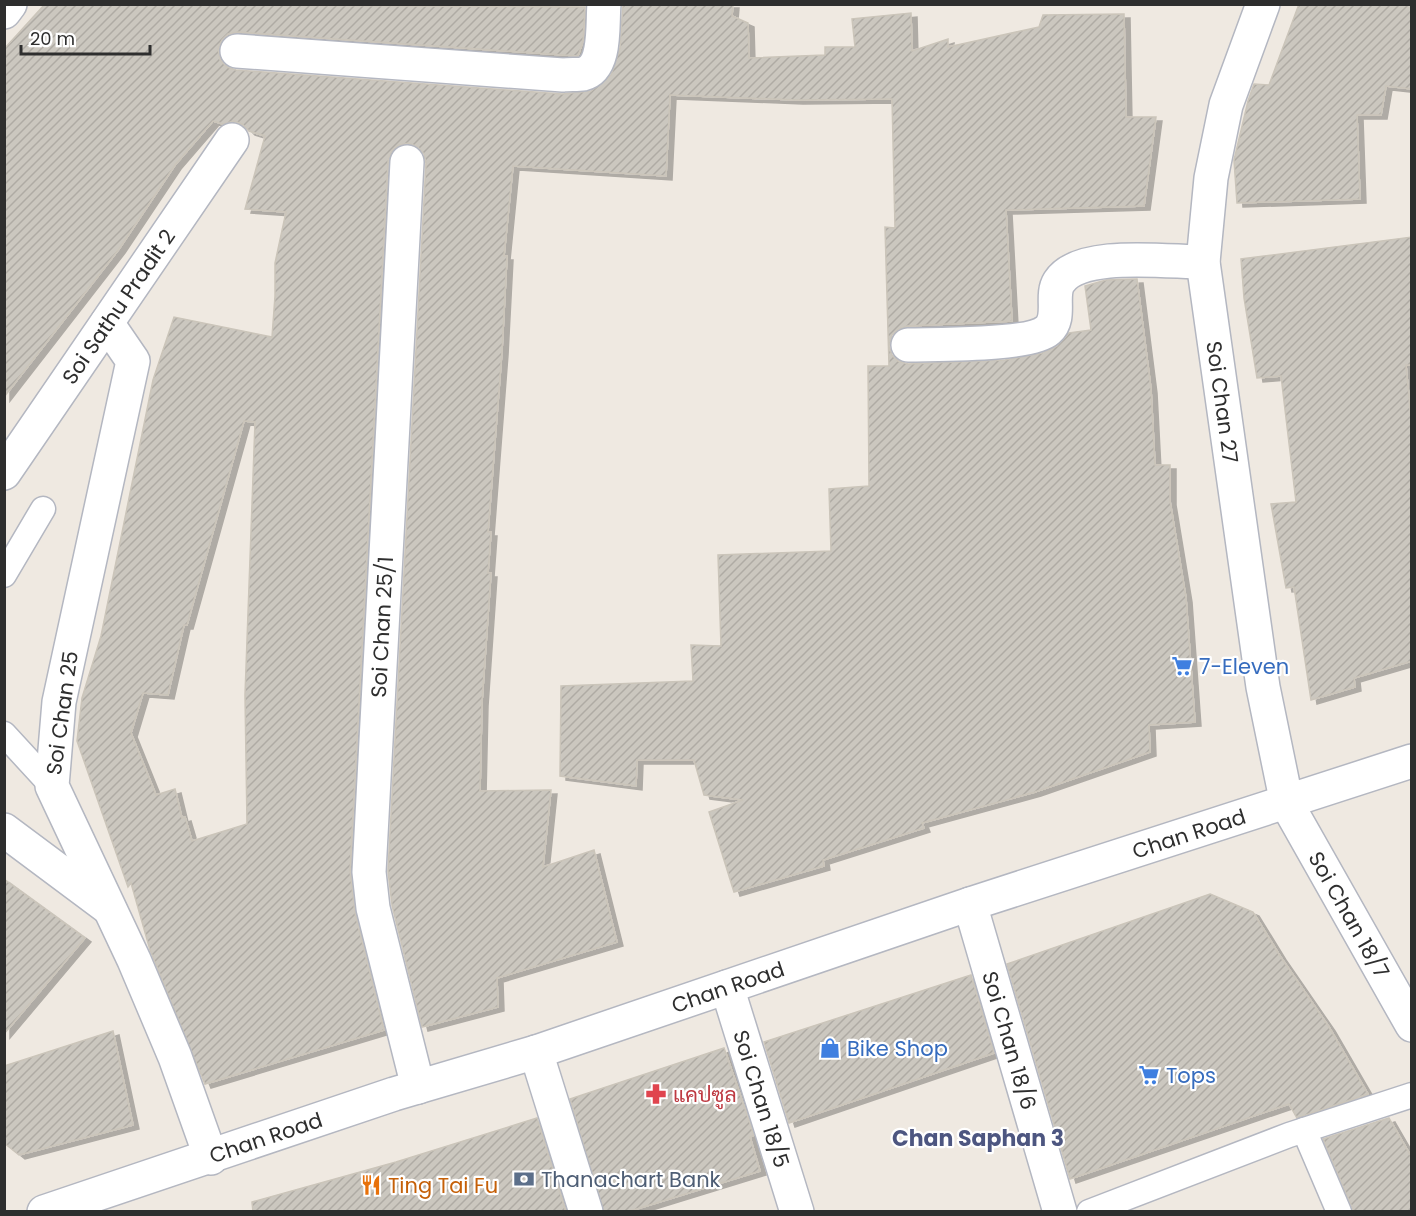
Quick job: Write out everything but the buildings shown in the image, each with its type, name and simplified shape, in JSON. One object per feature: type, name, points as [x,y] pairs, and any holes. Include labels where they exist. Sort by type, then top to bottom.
[{"type":"street","points":[[4,12],[9,4]]},
{"type":"street","points":[[237,51],[563,75],[584,74],[594,68],[599,56],[604,4]]},
{"type":"street","name":"Soi Chan 27","points":[[1263,4],[1226,105],[1211,178],[1203,262],[1263,687],[1287,804]]},
{"type":"street","name":"Soi Sathu Pradit 2","points":[[4,473],[232,140]]},
{"type":"street","name":"Soi Chan 25/1","points":[[407,162],[369,872],[378,929],[418,1087]]},
{"type":"street","points":[[908,345],[1007,341],[1039,335],[1050,329],[1055,316],[1056,285],[1066,273],[1083,265],[1101,262],[1203,262]]},
{"type":"street","name":"Soi Chan 25","points":[[107,323],[133,361],[60,702],[52,786],[134,960],[175,1057],[211,1158]]},
{"type":"street","name":"Chan Road","points":[[44,1212],[418,1087],[536,1052],[970,904],[1412,762]]},
{"type":"street","name":"Soi Chan 18/7","points":[[1287,804],[1412,1025]]},
{"type":"street","points":[[4,830],[109,908]]},
{"type":"street","name":"Soi Chan 18/6","points":[[970,904],[1060,1212]]},
{"type":"street","name":"Soi Chan 18/5","points":[[727,987],[797,1212]]},
{"type":"street","points":[[536,1052],[586,1212]]},
{"type":"lane","points":[[4,575],[43,509]]},
{"type":"lane","points":[[4,734],[52,786]]},
{"type":"lane","points":[[1089,1212],[1304,1130],[1412,1095]]},
{"type":"lane","points":[[1304,1130],[1339,1212]]},
{"type":"place","name":"7-Eleven","points":[[1182,666]]},
{"type":"place","name":"Bike Shop","points":[[830,1048]]},
{"type":"place","name":"Tops","points":[[1149,1075]]},
{"type":"place","name":"แคปซูล","points":[[656,1094]]},
{"type":"place","name":"Thanachart Bank","points":[[524,1179]]},
{"type":"place","name":"Ting Tai Fu","points":[[371,1185]]},
{"type":"district","name":"Chan Saphan 3","points":[[978,1138]]}]
